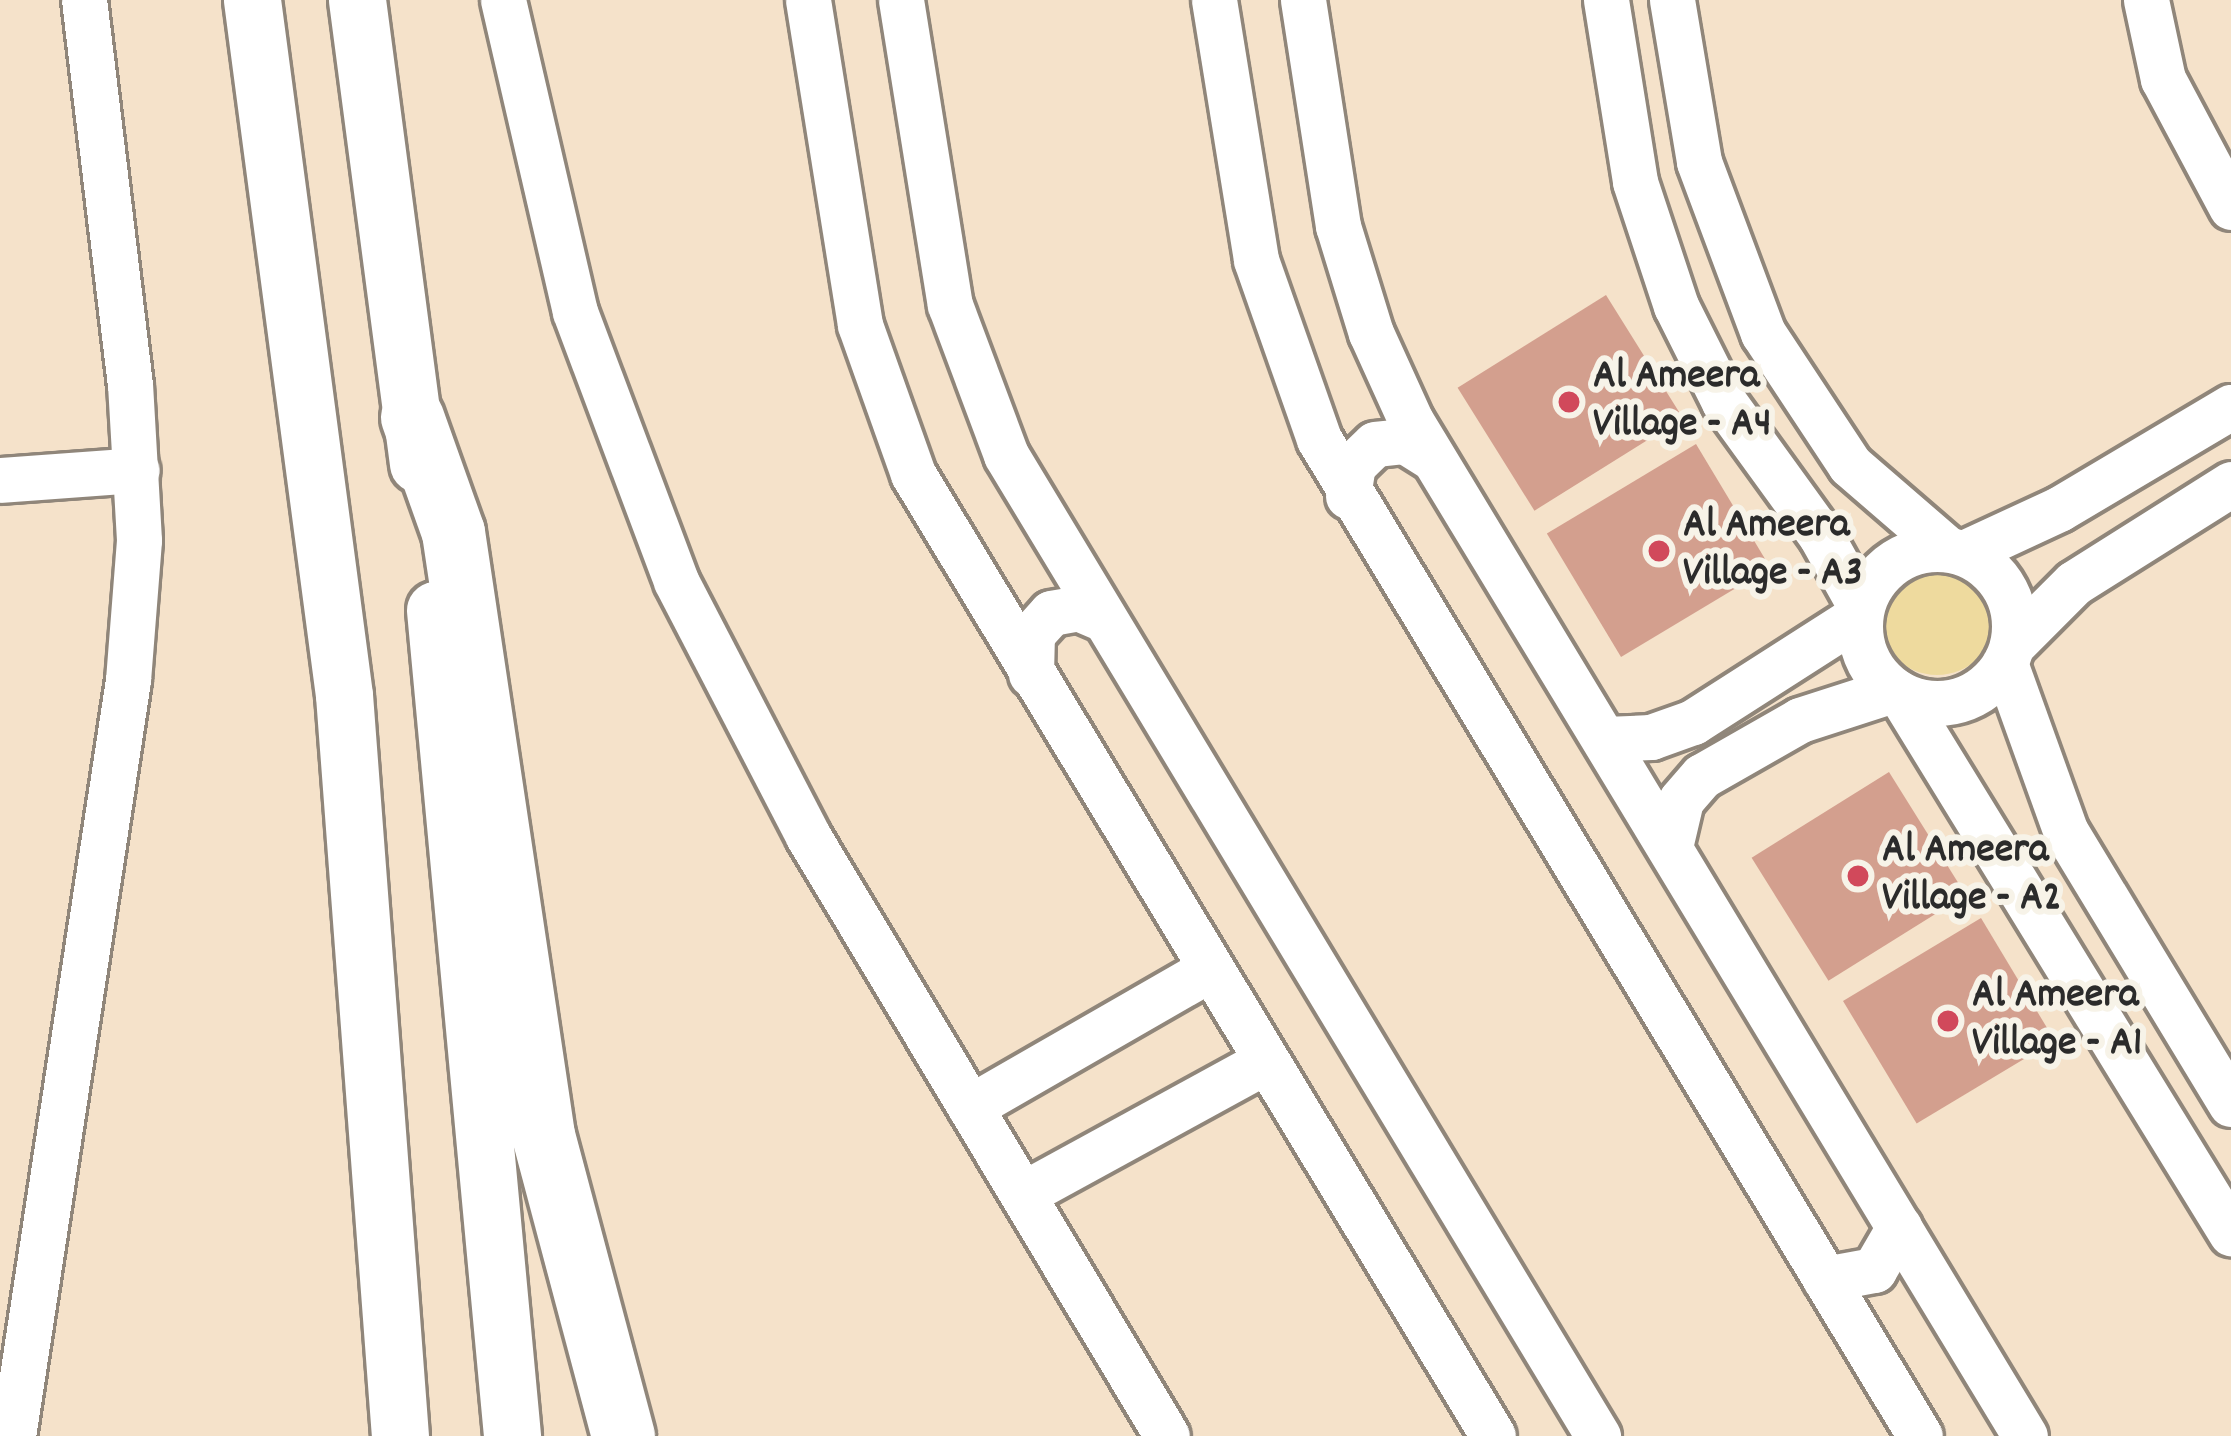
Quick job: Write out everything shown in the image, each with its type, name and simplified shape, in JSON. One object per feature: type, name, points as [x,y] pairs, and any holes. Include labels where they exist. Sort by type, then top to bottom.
[{"type":"highway","points":[[412,417],[453,532],[543,1135],[622,1436]]},
{"type":"main road","points":[[212,0],[233,88],[281,203]]},
{"type":"main road","points":[[252,0],[344,695],[400,1436]]},
{"type":"main road","points":[[357,0],[412,417],[467,910],[512,1436]]},
{"type":"street","points":[[503,0],[548,220],[647,514],[760,753],[1167,1436]]},
{"type":"street","points":[[808,0],[849,273],[874,376],[938,520],[1493,1436]]},
{"type":"street","points":[[901,0],[939,251],[964,358],[1006,454],[1598,1436]]},
{"type":"street","points":[[1214,0],[1256,260],[1294,381],[1348,496],[1920,1436]]},
{"type":"street","points":[[1303,0],[1353,280],[1431,458],[1606,739],[2025,1436]]},
{"type":"street","points":[[1606,0],[1635,182],[1676,306],[1724,402],[1821,536],[1861,611],[1866,656],[1897,692],[2231,1233]]},
{"type":"street","points":[[1672,0],[1699,162],[1763,333],[1850,465],[2006,589],[2009,653],[2066,832],[2231,1104]]},
{"type":"street","points":[[2146,0],[2163,79],[2231,208]]},
{"type":"street","points":[[13,1436],[128,680],[137,470],[86,5]]},
{"type":"street","points":[[1606,739],[1651,737],[1693,722],[1861,611],[1892,562],[1954,550],[2059,509],[2231,407]]},
{"type":"street","points":[[1348,496],[1353,465],[1375,444],[1405,441],[1431,458]]},
{"type":"street","points":[[0,480],[137,470]]},
{"type":"street","points":[[1670,847],[1675,815],[1702,776],[1800,720],[1897,692],[1960,700],[2074,583],[2231,484]]},
{"type":"street","points":[[1031,674],[1032,634],[1051,614],[1078,608],[1104,619]]},
{"type":"street","points":[[970,1107],[1210,969]]},
{"type":"street","points":[[1023,1195],[1266,1061]]},
{"type":"street","points":[[1825,1279],[1874,1270],[1899,1227]]},
{"type":"sand","points":[[1937,557],[1960,561],[1979,574],[1992,593],[1996,616],[1992,639],[1979,658],[1960,671],[1937,675],[1914,671],[1895,658],[1882,639],[1878,616],[1882,593],[1895,574],[1914,561]]},
{"type":"building","name":"Al Ameera Village - A4","points":[[1606,295],[1683,418],[1534,511],[1458,388]]},
{"type":"building","name":"Al Ameera Village - A3","points":[[1696,444],[1770,567],[1621,657],[1547,534]]},
{"type":"building","name":"Al Ameera Village - A2","points":[[1889,772],[1966,895],[1828,981],[1752,858]]},
{"type":"building","name":"Al Ameera Village - A1","points":[[1981,918],[2055,1041],[1917,1123],[1843,1001]]},
{"type":"place","name":"Al Ameera Village - A4","points":[[1569,402]]},
{"type":"place","name":"Al Ameera Village - A3","points":[[1659,551]]},
{"type":"place","name":"Al Ameera Village - A2","points":[[1858,876]]},
{"type":"place","name":"Al Ameera Village - A1","points":[[1948,1021]]}]
